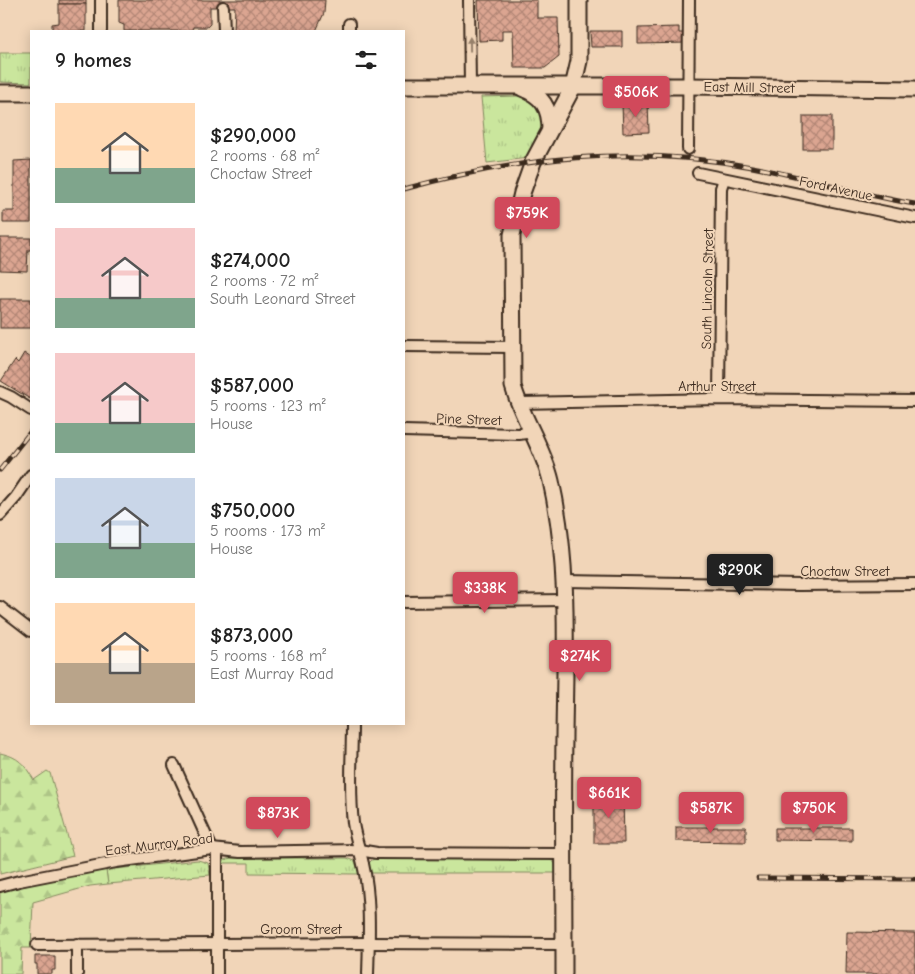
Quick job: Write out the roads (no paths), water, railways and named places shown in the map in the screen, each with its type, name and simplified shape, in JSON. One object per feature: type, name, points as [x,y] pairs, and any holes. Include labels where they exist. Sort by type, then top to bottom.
[{"type":"main road","points":[[564,974],[565,581],[551,482],[534,432],[513,386],[512,235],[522,192],[533,162],[573,87],[579,61],[579,0]]},
{"type":"main road","name":"East Mill Street","points":[[405,86],[689,86],[915,89]]},
{"type":"main road","points":[[520,87],[533,92],[543,102],[549,115],[550,129]]},
{"type":"main road","points":[[0,93],[30,93]]},
{"type":"street","points":[[101,0],[101,30]]},
{"type":"street","points":[[469,0],[470,87]]},
{"type":"street","points":[[688,149],[690,0]]},
{"type":"street","points":[[224,7],[224,30]]},
{"type":"street","name":"Ford Avenue","points":[[698,173],[915,218]]},
{"type":"street","name":"South Lincoln Street","points":[[720,399],[721,188],[724,179]]},
{"type":"street","points":[[405,346],[513,347]]},
{"type":"street","points":[[0,392],[30,409]]},
{"type":"street","name":"Arthur Street","points":[[520,403],[720,399],[915,401]]},
{"type":"street","name":"Pine Street","points":[[405,431],[519,434],[534,432]]},
{"type":"street","points":[[0,516],[30,476]]},
{"type":"street","name":"Choctaw Street","points":[[565,581],[799,585],[915,584]]},
{"type":"street","points":[[405,602],[566,600]]},
{"type":"street","points":[[0,607],[30,630]]},
{"type":"street","points":[[352,725],[353,825],[364,864],[369,942],[368,974]]},
{"type":"street","points":[[174,765],[215,849],[217,974]]},
{"type":"street","name":"East Murray Road","points":[[0,886],[116,862],[215,849],[240,852],[359,850],[377,853],[563,854]]},
{"type":"street","name":"Groom Street","points":[[37,945],[369,942],[564,944]]},
{"type":"street","points":[[77,944],[77,974]]},
{"type":"railway","points":[[405,189],[490,169],[533,162],[620,156],[663,157],[707,160],[752,167],[915,204]]},
{"type":"railway","points":[[0,470],[30,432]]},
{"type":"railway","points":[[758,878],[915,879]]}]
